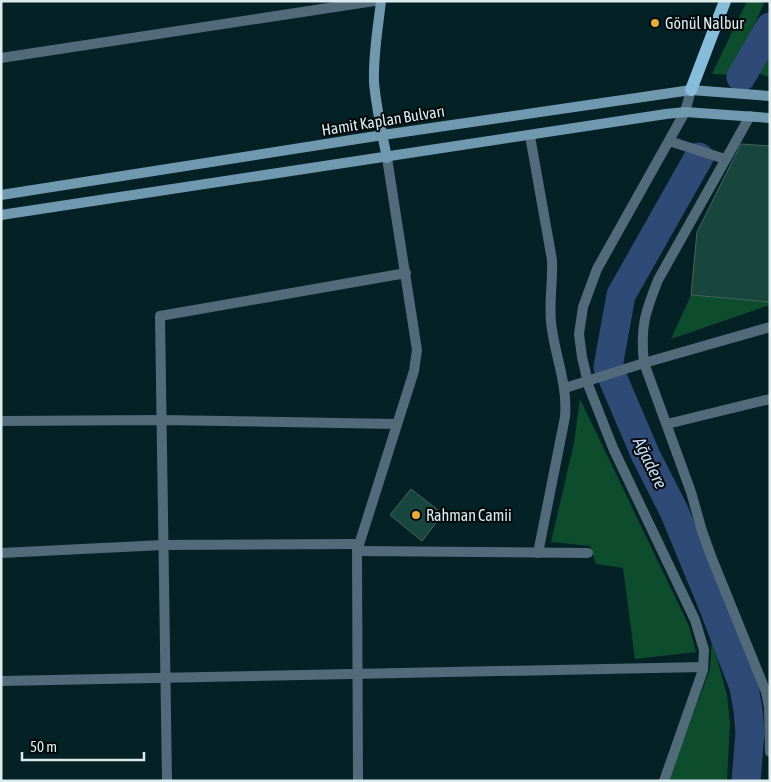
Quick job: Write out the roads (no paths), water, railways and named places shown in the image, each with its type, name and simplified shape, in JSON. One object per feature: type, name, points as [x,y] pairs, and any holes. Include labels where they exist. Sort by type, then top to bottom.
[{"type":"main road","points":[[381,1],[374,62],[376,102],[387,158]]},
{"type":"main road","points":[[691,90],[725,1]]},
{"type":"main road","name":"Hamit Kaplan Bulvarı","points":[[1,195],[382,135],[691,90],[770,96]]},
{"type":"main road","points":[[1,215],[685,112],[770,118]]},
{"type":"street","points":[[1,58],[374,1]]},
{"type":"street","points":[[664,781],[703,667],[704,650],[695,620],[613,448],[587,380],[579,334],[583,307],[597,269],[685,112],[691,90]]},
{"type":"street","points":[[750,116],[658,280],[642,326],[642,343],[644,362],[691,492],[702,531],[769,698],[770,752]]},
{"type":"street","points":[[530,136],[552,260],[551,319],[553,336],[567,399],[538,553]]},
{"type":"street","points":[[669,141],[726,160]]},
{"type":"street","points":[[358,781],[357,547],[414,370],[417,350],[387,158]]},
{"type":"street","points":[[166,781],[160,316],[406,273]]},
{"type":"street","points":[[564,388],[644,362],[770,326]]},
{"type":"street","points":[[667,424],[770,399]]},
{"type":"street","points":[[1,421],[161,420],[397,424]]},
{"type":"street","points":[[1,553],[163,545],[357,547],[588,553]]},
{"type":"street","points":[[1,682],[703,667]]},
{"type":"waterway","name":"Ağadere","points":[[741,77],[770,27]]},
{"type":"waterway","name":"Ağadere","points":[[699,157],[621,295],[608,367],[646,456],[674,511],[744,687],[750,733],[746,781]]},
{"type":"place","name":"Gönül Nalbur","points":[[655,23]]},
{"type":"place","name":"Rahman Camii","points":[[416,515]]}]
